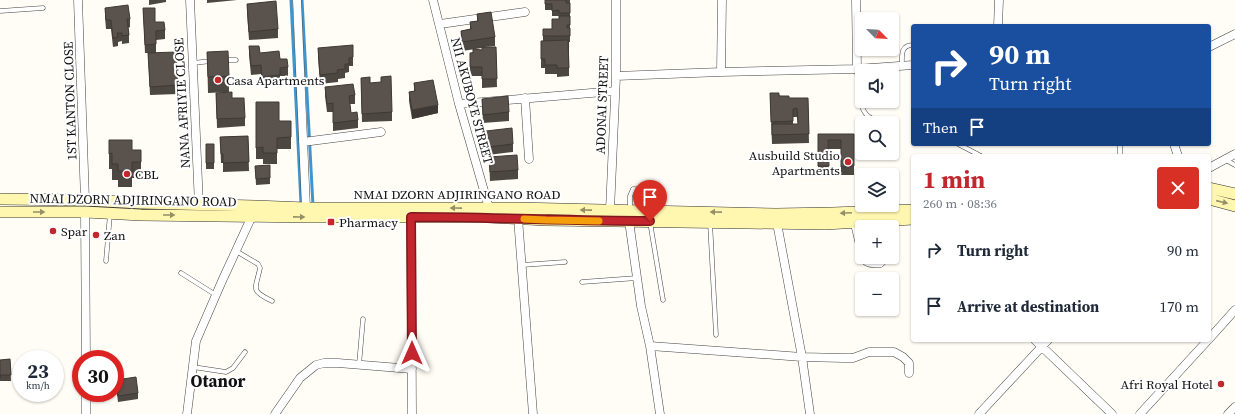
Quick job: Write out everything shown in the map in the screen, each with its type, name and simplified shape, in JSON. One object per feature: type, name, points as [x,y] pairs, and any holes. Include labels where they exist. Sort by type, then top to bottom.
[{"type":"main road","points":[[1211,188],[1235,194]]},
{"type":"main road","name":"NMAI DZORN ADJIRINGANO ROAD","points":[[0,199],[85,200],[141,204],[306,208],[411,207],[610,210],[630,216]]},
{"type":"main road","points":[[1211,200],[1235,206]]},
{"type":"main road","points":[[546,220],[547,209]]},
{"type":"main road","name":"NMAI DZORN ADJIRINGANO ROAD","points":[[0,212],[518,218],[546,220],[630,216],[847,213],[911,210]]},
{"type":"main road","name":"NMAI DZORN ADJIRINGANO ROAD","points":[[649,216],[710,222],[855,223]]},
{"type":"main road","name":"NMAI DZORN ADJIRINGANO ROAD","points":[[899,222],[911,219]]},
{"type":"street","name":"1ST KANTON CLOSE","points":[[78,0],[85,200]]},
{"type":"street","name":"NANA AFRIYIE CLOSE","points":[[190,0],[199,205]]},
{"type":"street","points":[[297,0],[306,208]]},
{"type":"street","name":"NII AKUBOYE STREET","points":[[433,0],[459,104],[489,208]]},
{"type":"street","name":"ADONAI STREET","points":[[610,210],[616,76],[616,0]]},
{"type":"street","points":[[722,0],[722,72]]},
{"type":"street","points":[[856,0],[857,64]]},
{"type":"street","points":[[998,0],[998,24]]},
{"type":"street","points":[[440,24],[525,12]]},
{"type":"street","points":[[1211,46],[1235,34]]},
{"type":"street","points":[[899,66],[911,65]]},
{"type":"street","points":[[616,76],[855,69]]},
{"type":"street","points":[[459,104],[615,90]]},
{"type":"street","points":[[525,98],[529,159]]},
{"type":"street","points":[[303,142],[381,132]]},
{"type":"street","points":[[1211,167],[1235,154]]},
{"type":"street","points":[[85,212],[86,350]]},
{"type":"street","points":[[187,414],[196,341],[252,216]]},
{"type":"street","points":[[630,216],[641,306],[650,346],[660,414]]},
{"type":"street","points":[[411,217],[412,414]]},
{"type":"street","points":[[518,218],[533,414]]},
{"type":"street","points":[[777,223],[802,357],[810,414]]},
{"type":"street","points":[[1211,336],[1235,310]]},
{"type":"street","points":[[1037,342],[1112,414]]},
{"type":"street","points":[[979,414],[1046,342]]},
{"type":"street","points":[[1140,414],[1205,342]]},
{"type":"street","points":[[650,346],[802,357],[853,358],[868,352],[894,352],[903,357],[909,363],[910,373]]},
{"type":"street","points":[[275,414],[300,378],[316,365],[324,363],[338,363],[412,369]]},
{"type":"street","points":[[86,402],[86,414]]},
{"type":"street","points":[[1228,414],[1235,406]]},
{"type":"lane","points":[[0,11],[43,8]]},
{"type":"lane","points":[[902,66],[902,50],[904,47],[911,45]]},
{"type":"lane","points":[[221,61],[236,60]]},
{"type":"lane","points":[[192,63],[214,61]]},
{"type":"lane","points":[[962,146],[977,154]]},
{"type":"lane","points":[[1226,160],[1235,165]]},
{"type":"lane","points":[[630,216],[631,193],[633,190],[644,190],[648,193],[649,216],[663,300]]},
{"type":"lane","points":[[106,261],[110,214]]},
{"type":"lane","points":[[710,222],[716,335]]},
{"type":"lane","points":[[852,223],[855,235]]},
{"type":"lane","points":[[236,251],[258,264],[260,268],[255,287],[260,295],[272,300]]},
{"type":"lane","points":[[521,265],[564,262]]},
{"type":"lane","points":[[866,264],[882,264]]},
{"type":"lane","points":[[181,273],[216,295]]},
{"type":"lane","points":[[582,282],[637,278]]},
{"type":"lane","points":[[359,365],[363,319]]},
{"type":"lane","points":[[192,367],[226,372],[233,368],[245,352]]},
{"type":"building","points":[[545,0],[566,0],[566,3],[570,3],[570,13],[559,13],[559,10],[552,11],[552,4],[545,4]]},
{"type":"building","points":[[276,1],[278,29],[249,32],[247,4]]},
{"type":"building","points":[[128,5],[130,19],[127,19],[129,35],[122,36],[122,33],[117,33],[118,37],[113,38],[111,20],[106,20],[105,8]]},
{"type":"building","points":[[143,8],[155,8],[155,22],[164,22],[165,30],[156,31],[156,44],[145,45]]},
{"type":"building","points":[[491,12],[495,37],[462,42],[461,31],[471,29],[470,22],[478,21],[477,14]]},
{"type":"building","points":[[559,16],[570,16],[570,25],[567,25],[567,28],[570,28],[570,36],[543,36],[543,29],[552,29],[552,19],[559,19]]},
{"type":"building","points":[[568,40],[569,68],[557,68],[557,65],[545,65],[545,59],[541,59],[541,41]]},
{"type":"building","points":[[353,45],[353,57],[349,58],[349,64],[345,64],[345,69],[337,70],[338,73],[320,75],[318,48]]},
{"type":"building","points":[[249,46],[259,46],[260,53],[279,51],[280,59],[287,59],[288,67],[280,68],[280,75],[262,77],[261,65],[251,66]]},
{"type":"building","points":[[482,47],[496,47],[497,79],[482,79],[482,67],[470,67],[470,53],[473,53],[473,49],[482,50]]},
{"type":"building","points":[[228,51],[229,76],[208,77],[207,52]]},
{"type":"building","points":[[176,52],[178,85],[150,87],[148,53]]},
{"type":"building","points":[[391,76],[392,112],[362,114],[361,78],[370,77],[370,83],[381,82],[381,77]]},
{"type":"building","points":[[433,80],[438,105],[412,110],[409,92],[415,91],[414,83]]},
{"type":"building","points":[[353,84],[355,95],[349,96],[351,113],[357,112],[358,120],[333,123],[333,103],[327,104],[325,87]]},
{"type":"building","points":[[232,92],[232,98],[244,98],[245,118],[217,119],[216,93]]},
{"type":"building","points":[[770,93],[779,93],[779,96],[789,96],[789,98],[808,98],[809,134],[772,135],[772,124],[798,124],[797,108],[793,109],[793,121],[771,122]]},
{"type":"building","points":[[508,96],[509,112],[483,115],[482,99]]},
{"type":"building","points":[[256,102],[279,102],[279,121],[291,121],[291,137],[277,138],[277,153],[263,153],[263,147],[256,148]]},
{"type":"building","points":[[512,128],[513,144],[488,147],[486,131]]},
{"type":"building","name":"Ausbuild Studio Apartments","points":[[818,134],[854,134],[854,166],[841,167],[841,140],[828,140],[829,166],[818,166]]},
{"type":"building","points":[[248,136],[249,162],[223,163],[220,137]]},
{"type":"building","points":[[109,140],[132,140],[132,150],[141,150],[141,162],[132,162],[132,171],[118,171],[118,164],[112,164],[112,153],[109,154]]},
{"type":"building","points":[[206,144],[214,144],[214,163],[206,163]]},
{"type":"building","points":[[517,155],[518,170],[490,172],[489,157]]},
{"type":"building","points":[[270,165],[270,178],[256,179],[255,166]]},
{"type":"building","points":[[10,359],[11,375],[0,375],[0,360]]},
{"type":"building","points":[[136,377],[138,393],[124,395],[124,379]]},
{"type":"waterway","points":[[291,0],[301,204]]},
{"type":"waterway","points":[[302,0],[313,206]]},
{"type":"slow traffic","points":[[524,219],[599,221]]},
{"type":"place","name":"Casa Apartments","points":[[218,80]]},
{"type":"place","name":"Ausbuild Studio Apartments","points":[[848,162]]},
{"type":"place","name":"CBL","points":[[127,174]]},
{"type":"place","name":"Pharmacy","points":[[331,222]]},
{"type":"place","name":"Spar","points":[[53,231]]},
{"type":"place","name":"Zan","points":[[96,235]]},
{"type":"place","name":"Afri Royal Hotel","points":[[1221,384]]},
{"type":"district","name":"Otanor","points":[[218,381]]},
{"type":"route","points":[[412,353],[411,217],[650,221]]}]
